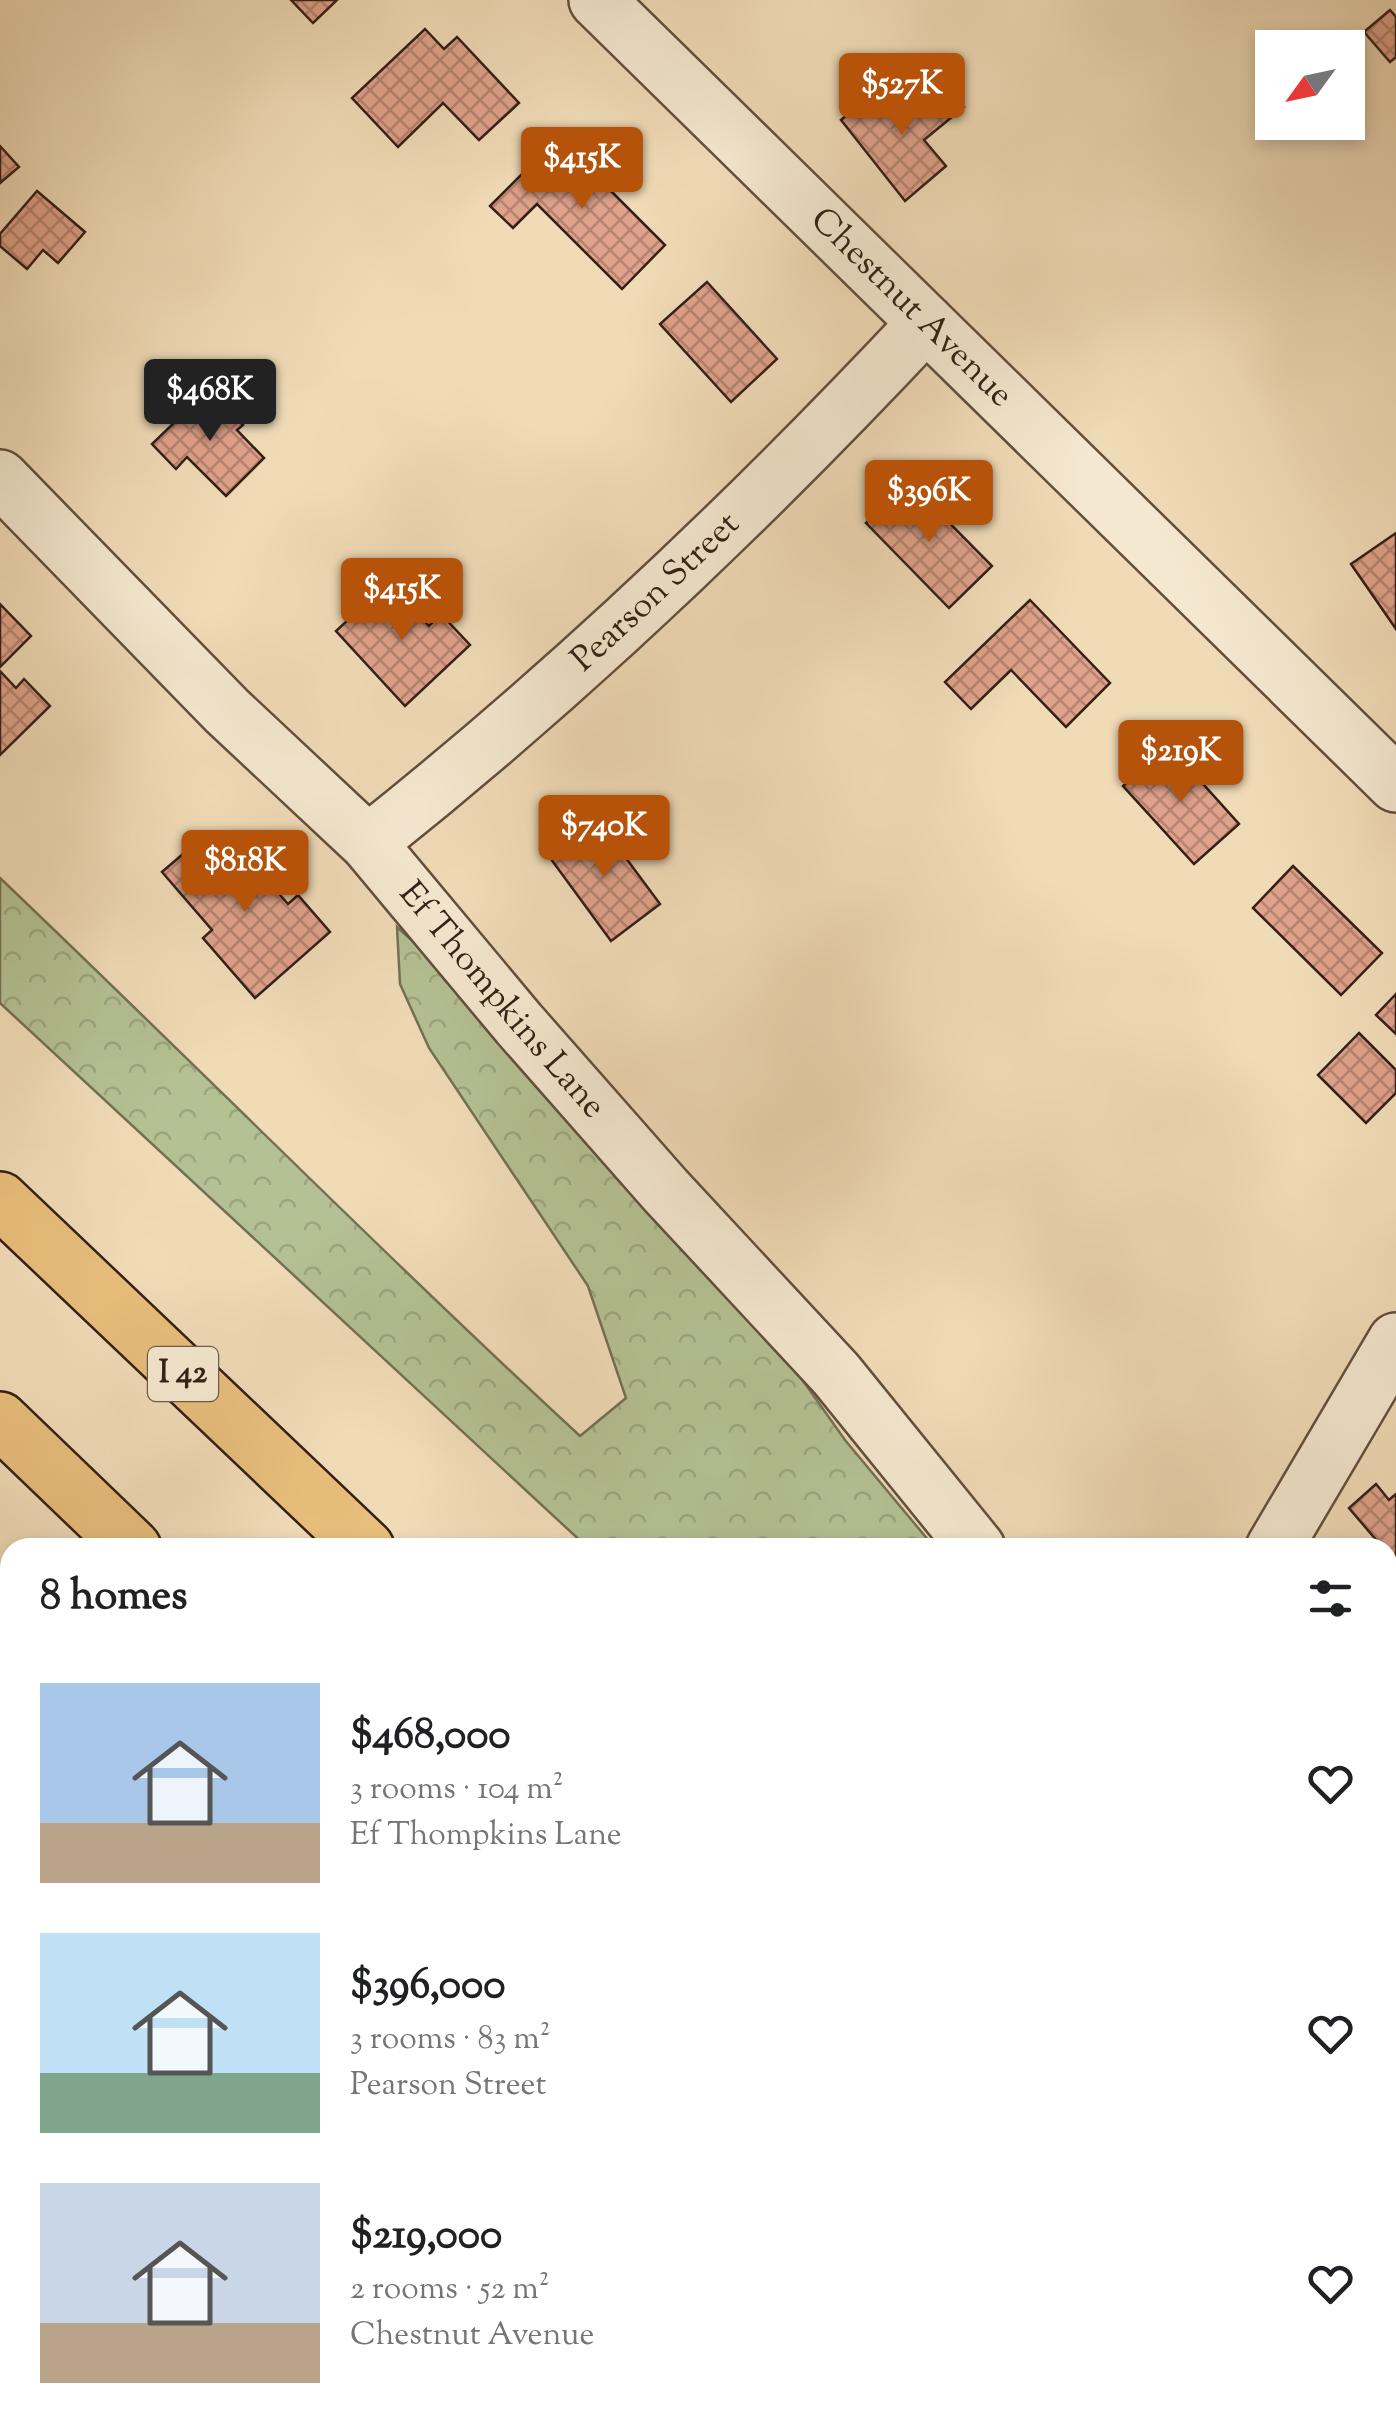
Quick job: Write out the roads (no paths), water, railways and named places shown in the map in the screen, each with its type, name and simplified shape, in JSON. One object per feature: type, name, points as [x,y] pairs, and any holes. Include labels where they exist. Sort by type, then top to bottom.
[{"type":"highway","name":"I 42","points":[[0,1200],[355,1538]]},
{"type":"highway","points":[[0,1420],[122,1538]]},
{"type":"street","name":"Chestnut Avenue","points":[[597,0],[1396,784]]},
{"type":"street","name":"Pearson Street","points":[[368,843],[593,655],[696,558],[926,323]]},
{"type":"street","name":"Ef Thompkins Lane","points":[[0,478],[227,711],[368,843],[666,1192],[836,1374],[969,1538]]},
{"type":"street","points":[[1280,1538],[1396,1341]]}]
